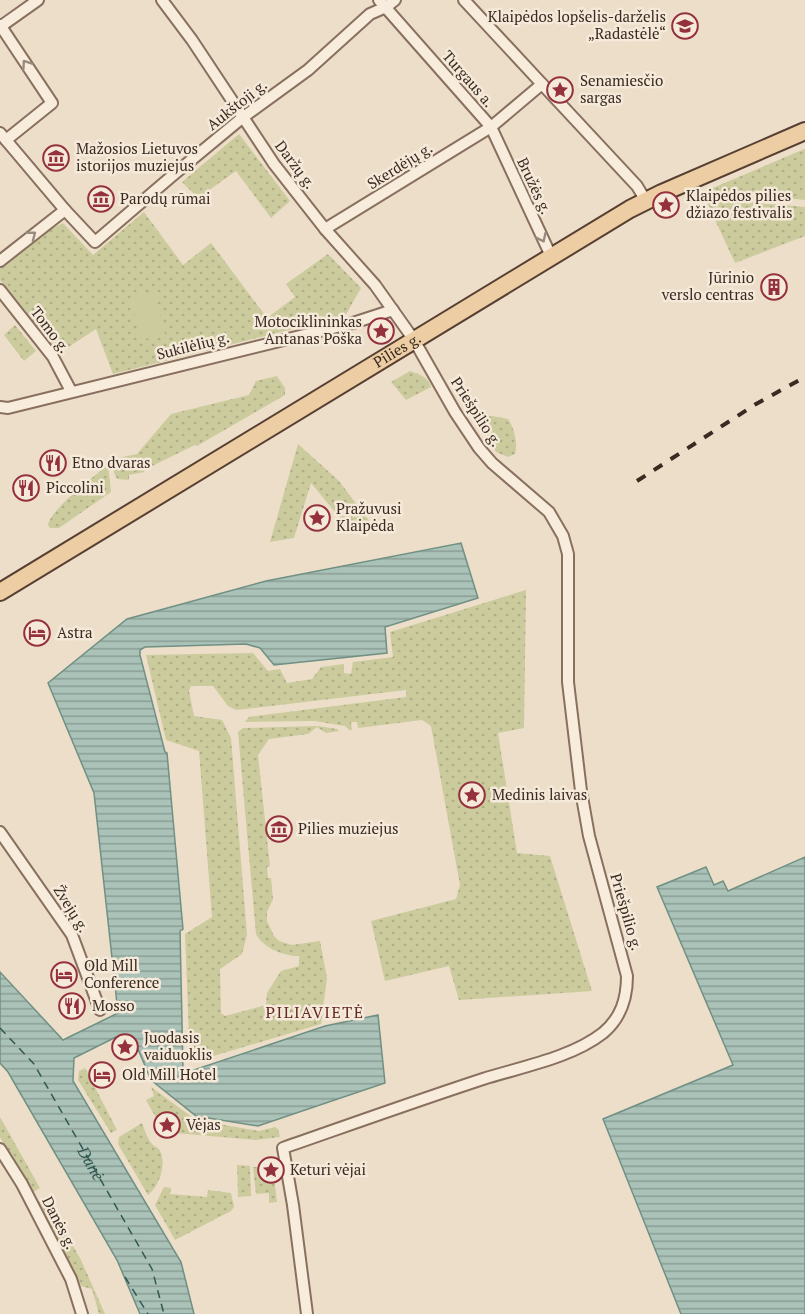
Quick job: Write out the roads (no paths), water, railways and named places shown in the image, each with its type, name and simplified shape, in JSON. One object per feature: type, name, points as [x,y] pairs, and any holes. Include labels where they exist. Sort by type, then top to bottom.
[{"type":"main road","name":"Pilies g.","points":[[0,592],[551,256],[646,201],[805,131]]},
{"type":"street","points":[[0,261],[65,210],[2,136],[52,103],[0,26],[38,0]]},
{"type":"street","name":"Daržų g.","points":[[162,0],[192,40],[274,164],[325,229],[375,285],[414,340]]},
{"type":"street","points":[[464,0],[637,186],[646,201]]},
{"type":"street","name":"Aukštoji g.","points":[[65,210],[95,242],[242,118],[308,70],[386,2]]},
{"type":"street","name":"Turgaus a.","points":[[386,2],[491,127],[542,84]]},
{"type":"street","name":"Skerdėjų g.","points":[[325,229],[491,127]]},
{"type":"street","name":"Bružės g.","points":[[491,127],[551,256]]},
{"type":"street","name":"Tomo g.","points":[[0,290],[53,357],[71,391]]},
{"type":"street","name":"Sukilėlių g.","points":[[0,407],[8,408],[352,323],[393,310]]},
{"type":"street","name":"Priešpilio g.","points":[[307,1314],[283,1148],[396,1108],[546,1060],[584,1045],[612,1025],[622,1011],[627,989],[625,965],[589,836],[579,781],[568,682],[569,571],[568,554],[563,536],[549,512],[492,464],[479,448],[455,412],[414,340]]},
{"type":"street","name":"Žvejų g.","points":[[0,832],[72,935],[100,1010]]},
{"type":"street","name":"Danės g.","points":[[0,1149],[22,1184],[71,1279],[82,1314]]},
{"type":"water","name":"Danė","points":[[461,543],[478,598],[385,627],[387,653],[274,665],[260,648],[246,644],[145,647],[140,650],[167,753],[183,929],[180,931],[183,1068],[188,1072],[325,1026],[378,1015],[385,1083],[258,1126],[196,1116],[151,1080],[135,1042],[122,1048],[116,1037],[74,1058],[73,1081],[181,1262],[194,1314],[140,1314],[117,1260],[8,1072],[0,1063],[0,972],[63,1040],[118,1013],[94,793],[48,683],[127,619],[266,581]]},
{"type":"water","points":[[805,857],[805,1314],[681,1314],[603,1119],[733,1065],[657,887],[706,867],[714,885],[723,881],[728,891]]},
{"type":"railway","points":[[637,481],[756,404],[805,377]]},
{"type":"place","name":"Klaipėdos lopšelis-darželis „Radastėlė“","points":[[685,26]]},
{"type":"place","name":"Senamiesčio sargas","points":[[560,90]]},
{"type":"place","name":"Mažosios Lietuvos istorijos muziejus","points":[[56,158]]},
{"type":"place","name":"Parodų rūmai","points":[[101,199]]},
{"type":"place","name":"Klaipėdos pilies džiazo festivalis","points":[[666,205]]},
{"type":"place","name":"Jūrinio verslo centras","points":[[774,287]]},
{"type":"place","name":"Motociklininkas Antanas Poška","points":[[381,331]]},
{"type":"place","name":"Etno dvaras","points":[[53,463]]},
{"type":"place","name":"Piccolini","points":[[26,488]]},
{"type":"place","name":"Pražuvusi Klaipėda","points":[[317,518]]},
{"type":"place","name":"Astra","points":[[37,633]]},
{"type":"place","name":"Medinis laivas","points":[[472,795]]},
{"type":"place","name":"Pilies muziejus","points":[[279,829]]},
{"type":"place","name":"Old Mill Conference","points":[[64,975]]},
{"type":"place","name":"Mosso","points":[[72,1006]]},
{"type":"place","name":"Juodasis vaiduoklis","points":[[125,1047]]},
{"type":"place","name":"Old Mill Hotel","points":[[102,1075]]},
{"type":"place","name":"Vėjas","points":[[167,1125]]},
{"type":"place","name":"Keturi vėjai","points":[[271,1170]]},
{"type":"district","name":"PILIAVIETĖ","points":[[315,1012]]}]
